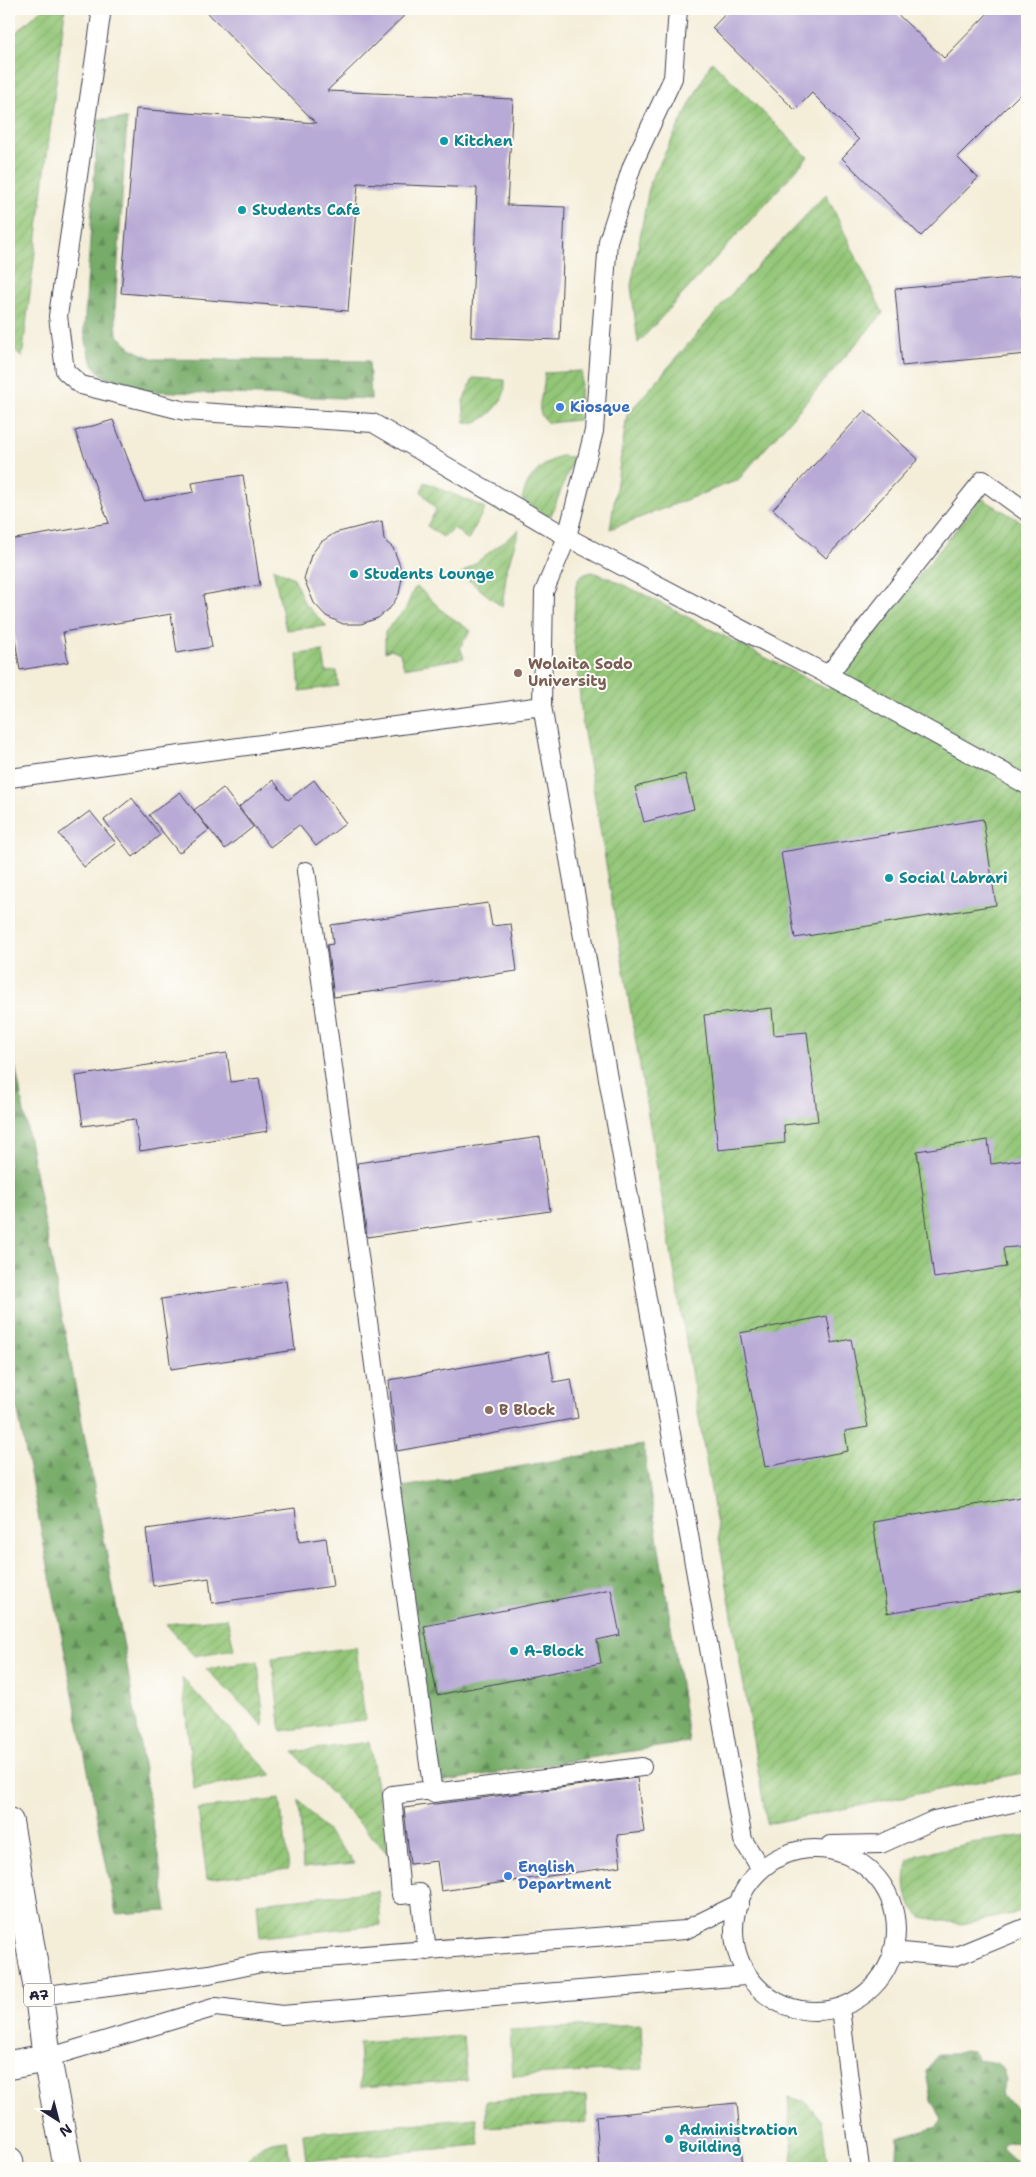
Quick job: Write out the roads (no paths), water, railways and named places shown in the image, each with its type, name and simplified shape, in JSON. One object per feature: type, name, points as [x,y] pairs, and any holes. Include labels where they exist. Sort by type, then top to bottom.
[{"type":"main road","name":"A7","points":[[9,1822],[39,1996],[47,2058],[68,2168]]},
{"type":"main road","points":[[9,2065],[47,2058]]},
{"type":"main road","points":[[9,2161],[10,2168]]},
{"type":"lane","points":[[97,9],[101,15],[58,316],[65,371],[81,385],[185,411],[373,423],[566,536],[1027,785]]},
{"type":"lane","points":[[678,9],[673,78],[632,166],[608,241],[594,431],[566,536],[544,592],[542,706],[743,1840],[761,1869]]},
{"type":"lane","points":[[828,676],[983,480],[1027,512]]},
{"type":"lane","points":[[10,778],[542,706]]},
{"type":"lane","points":[[306,871],[432,1790]]},
{"type":"lane","points":[[427,1951],[420,1893],[401,1895],[392,1796],[432,1790],[433,1793],[642,1767]]},
{"type":"lane","points":[[815,1846],[854,1858],[870,1869],[883,1884],[891,1903],[895,1924],[892,1950],[888,1967],[874,1985],[857,1999],[840,2008],[817,2011],[796,2010],[772,2001],[745,1976],[737,1944],[736,1922],[740,1903],[748,1885],[761,1869],[777,1857],[815,1846],[881,1844],[934,1820],[1027,1800]]},
{"type":"lane","points":[[39,1996],[209,1974],[261,1963],[685,1930],[740,1903]]},
{"type":"lane","points":[[892,1950],[954,1957],[1027,1927]]},
{"type":"lane","points":[[47,2058],[216,2007],[282,2015],[745,1976]]},
{"type":"lane","points":[[840,2008],[860,2168]]},
{"type":"place","name":"Kitchen","points":[[444,141]]},
{"type":"place","name":"Students Cafe","points":[[242,210]]},
{"type":"place","name":"Kiosque","points":[[560,407]]},
{"type":"place","name":"Students Lounge","points":[[354,574]]},
{"type":"place","name":"Wolaita Sodo University","points":[[518,673]]},
{"type":"place","name":"Social Labrari","points":[[889,878]]},
{"type":"place","name":"B Block","points":[[489,1410]]},
{"type":"place","name":"A-Block","points":[[514,1651]]},
{"type":"place","name":"English Department","points":[[508,1876]]},
{"type":"place","name":"Administration Building","points":[[669,2139]]}]
